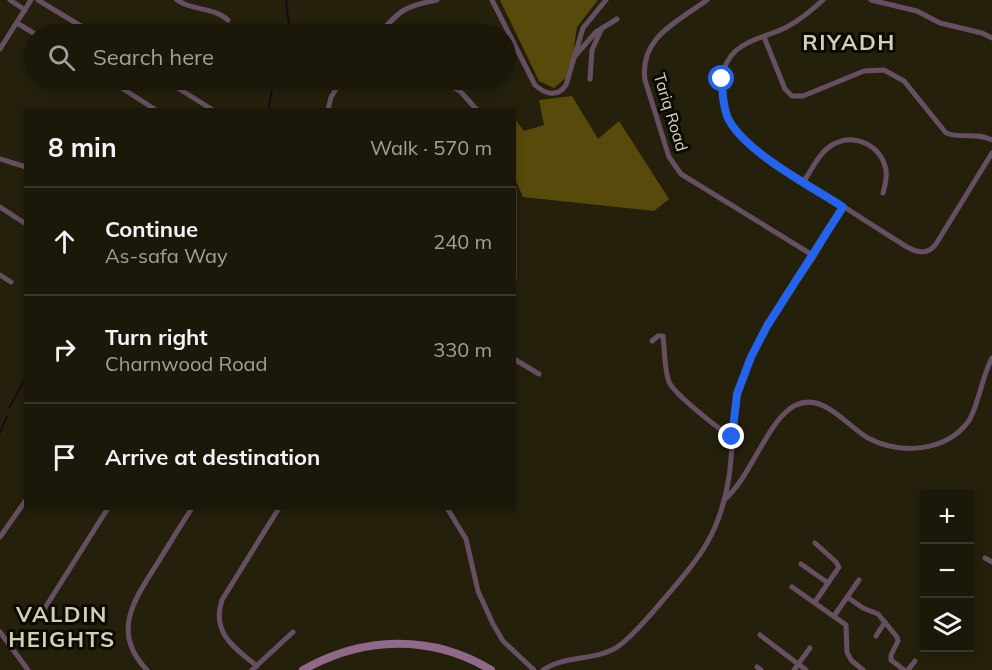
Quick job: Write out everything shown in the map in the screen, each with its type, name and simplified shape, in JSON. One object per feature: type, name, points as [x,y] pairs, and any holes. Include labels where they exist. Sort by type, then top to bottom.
[{"type":"main road","points":[[303,670],[327,658],[360,648],[409,644],[438,647],[455,652],[491,670]]},
{"type":"street","points":[[10,0],[25,10]]},
{"type":"street","points":[[0,49],[31,0]]},
{"type":"street","points":[[38,0],[78,24]]},
{"type":"street","points":[[177,0],[187,6],[220,14],[228,20]]},
{"type":"street","points":[[389,24],[400,12],[415,4],[438,0]]},
{"type":"street","points":[[492,0],[504,24]]},
{"type":"street","points":[[516,47],[535,85],[544,92],[553,94],[563,89],[568,80],[583,28],[606,0]]},
{"type":"street","name":"Tariq Road","points":[[707,0],[658,36],[646,54],[645,80],[669,157],[681,174],[814,256]]},
{"type":"street","points":[[823,0],[802,18],[739,48],[728,59],[722,79],[724,104],[733,125],[747,143],[907,248],[918,252],[927,252],[936,244],[992,153]]},
{"type":"street","points":[[871,0],[917,11],[940,23],[982,33],[992,38]]},
{"type":"street","points":[[574,57],[596,32],[616,19]]},
{"type":"street","points":[[17,23],[24,27]]},
{"type":"street","points":[[590,78],[592,50],[601,30]]},
{"type":"street","points":[[764,38],[785,89],[792,96],[803,96],[864,70],[884,70],[904,81],[946,133],[983,136],[992,140]]},
{"type":"street","points":[[125,90],[153,108]]},
{"type":"street","points":[[181,90],[210,108]]},
{"type":"street","points":[[328,108],[336,90]]},
{"type":"street","points":[[458,90],[475,108]]},
{"type":"street","points":[[804,181],[829,147],[843,141],[858,140],[871,145],[884,163],[886,173],[883,193]]},
{"type":"street","points":[[0,159],[24,165]]},
{"type":"street","points":[[0,207],[24,223]]},
{"type":"street","points":[[543,670],[559,663],[601,655],[622,644],[698,559],[717,526],[724,500],[737,394],[751,357],[771,319],[814,256],[843,207]]},
{"type":"street","points":[[0,275],[11,282]]},
{"type":"street","points":[[652,341],[660,335],[663,336],[667,374],[674,391],[732,437]]},
{"type":"street","points":[[724,500],[744,478],[785,412],[798,403],[812,402],[824,405],[863,435],[884,444],[919,448],[946,441],[962,429],[972,416],[983,377],[992,358]]},
{"type":"street","points":[[516,360],[539,374]]},
{"type":"street","points":[[0,537],[24,503]]},
{"type":"street","points":[[38,619],[107,510]]},
{"type":"street","points":[[147,670],[131,645],[129,614],[135,598],[191,510]]},
{"type":"street","points":[[278,510],[222,600],[219,621],[225,636],[254,668],[293,632]]},
{"type":"street","points":[[448,510],[466,539],[478,591],[498,634],[534,670]]},
{"type":"street","points":[[815,543],[838,566],[815,602]]},
{"type":"street","points":[[985,558],[992,562]]},
{"type":"street","points":[[801,564],[828,584]]},
{"type":"street","points":[[834,616],[860,580]]},
{"type":"street","points":[[792,587],[846,625],[847,652],[851,660],[863,670]]},
{"type":"street","points":[[847,597],[863,608],[875,612],[885,622],[898,641],[891,660],[906,670],[915,661]]},
{"type":"street","points":[[876,636],[885,622]]},
{"type":"street","points":[[0,632],[28,670]]},
{"type":"street","points":[[760,635],[806,670]]},
{"type":"street","points":[[794,670],[810,648]]},
{"type":"shaded area","points":[[500,0],[598,0],[577,27],[570,74],[554,88],[539,81],[516,33],[516,24],[512,24]]},
{"type":"shaded area","points":[[572,96],[598,139],[619,121],[669,199],[654,211],[523,197],[516,181],[516,120],[524,131],[544,125],[539,100]]},
{"type":"waterway","points":[[286,0],[289,24]]},
{"type":"waterway","points":[[268,108],[272,90]]},
{"type":"waterway","points":[[9,408],[24,381]]},
{"type":"waterway","points":[[0,433],[7,416]]},
{"type":"district","name":"RIYADH","points":[[849,42]]},
{"type":"district","name":"VALDIN HEIGHTS","points":[[62,626]]},
{"type":"route","points":[[722,79],[724,104],[728,117],[747,143],[843,207],[814,256],[767,326],[751,357],[737,394],[732,437]]}]
